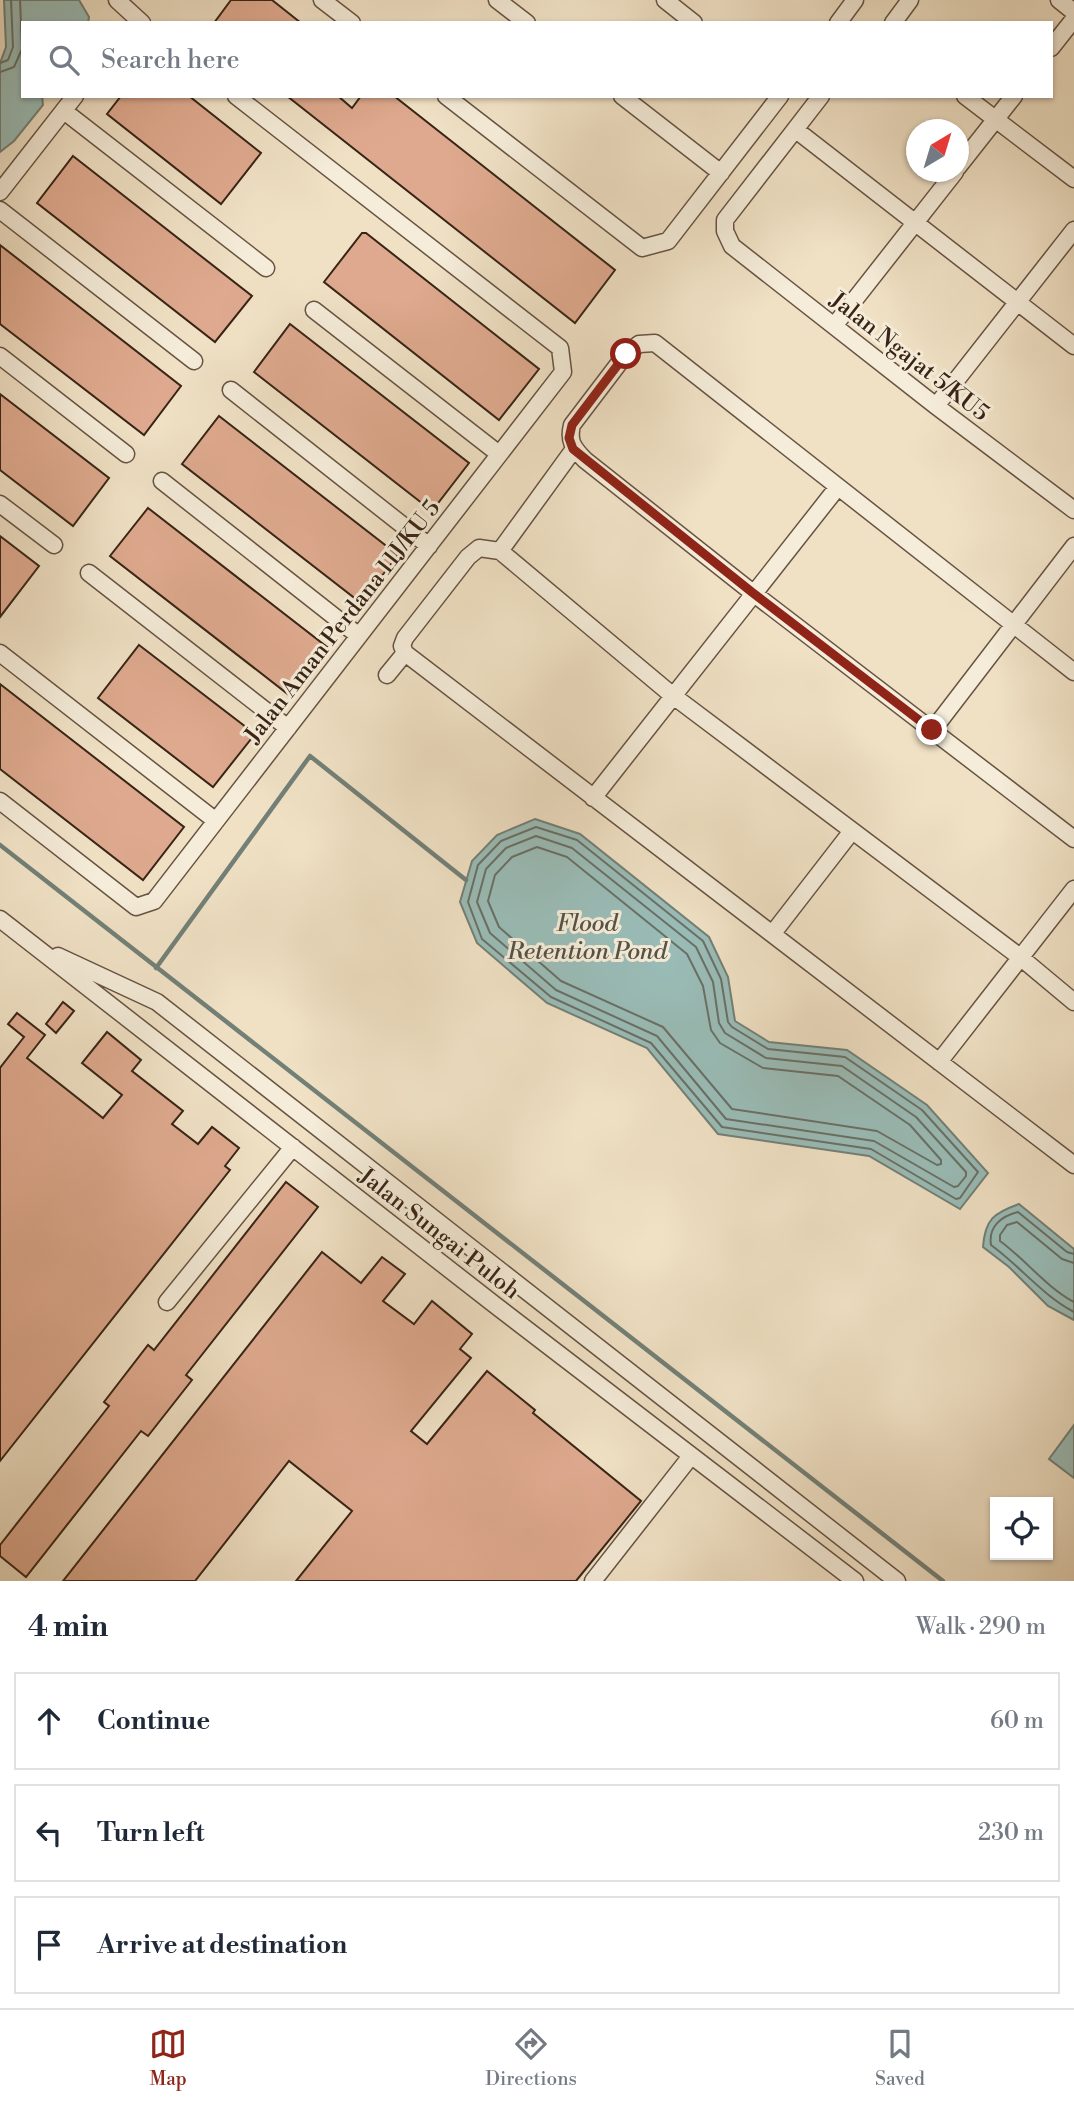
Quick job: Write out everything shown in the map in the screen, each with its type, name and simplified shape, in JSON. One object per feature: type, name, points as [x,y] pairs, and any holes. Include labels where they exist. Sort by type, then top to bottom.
[{"type":"street","points":[[117,0],[137,21]]},
{"type":"street","points":[[322,0],[349,21]]},
{"type":"street","points":[[497,0],[524,21]]},
{"type":"street","points":[[664,0],[691,21]]},
{"type":"street","points":[[894,21],[910,0]]},
{"type":"street","points":[[1059,0],[1074,12]]},
{"type":"street","points":[[1053,45],[1074,19]]},
{"type":"street","points":[[0,192],[74,98]]},
{"type":"street","name":"Jalan Aman Perdana 11J/KU 5","points":[[0,801],[136,907],[154,901],[563,372],[560,348],[239,98]]},
{"type":"street","points":[[449,98],[642,248],[668,241],[778,98]]},
{"type":"street","points":[[625,98],[721,173]]},
{"type":"street","points":[[820,98],[796,130],[1074,346]]},
{"type":"street","points":[[968,98],[1074,179]]},
{"type":"street","points":[[969,153],[1012,98]]},
{"type":"street","points":[[64,111],[266,268]]},
{"type":"street","name":"Jalan Ngajat 5/KU5","points":[[796,130],[725,220],[724,232],[732,246],[1074,510]]},
{"type":"street","points":[[834,326],[947,182]]},
{"type":"street","points":[[0,210],[194,361]]},
{"type":"street","points":[[936,406],[1074,230]]},
{"type":"street","points":[[314,310],[499,454]]},
{"type":"street","points":[[1074,672],[655,343],[639,344],[626,354],[572,425],[569,438],[573,449],[753,593],[1074,839]]},
{"type":"street","points":[[0,356],[126,454]]},
{"type":"street","points":[[231,390],[429,545]]},
{"type":"street","points":[[500,551],[573,449]]},
{"type":"street","points":[[162,481],[359,636]]},
{"type":"street","points":[[593,797],[837,488]]},
{"type":"street","points":[[0,504],[54,545]]},
{"type":"street","points":[[932,730],[1074,546]]},
{"type":"street","points":[[1074,1002],[1020,957],[672,695],[500,551],[479,548],[468,557],[405,638],[401,646],[405,653],[1074,1165]]},
{"type":"street","points":[[89,573],[288,728]]},
{"type":"street","points":[[0,653],[216,821]]},
{"type":"street","points":[[387,675],[405,653]]},
{"type":"street","points":[[773,933],[852,831]]},
{"type":"street","points":[[939,1062],[1074,889]]},
{"type":"street","name":"Jalan Sungai Puloh","points":[[0,919],[855,1581]]},
{"type":"street","points":[[33,945],[157,1002],[897,1581]]},
{"type":"street","points":[[167,1302],[293,1147]]},
{"type":"street","points":[[593,1581],[691,1456]]},
{"type":"water","points":[[4,0],[79,0],[89,17],[88,21],[21,21],[21,98],[42,98],[43,105],[14,141],[0,152],[0,63],[6,47]]},
{"type":"water","name":"Flood Retention Pond","points":[[535,819],[580,834],[709,937],[728,977],[735,1021],[769,1042],[847,1050],[927,1105],[988,1173],[960,1209],[869,1156],[718,1134],[647,1048],[547,1003],[477,943],[460,902],[472,861],[497,835]]},
{"type":"water","points":[[1019,1204],[1074,1249],[1074,1320],[1048,1306],[1009,1267],[983,1247],[986,1230],[992,1218]]},
{"type":"water","points":[[1074,1425],[1074,1478],[1049,1459]]},
{"type":"building","points":[[231,0],[272,0],[298,21],[215,21]]},
{"type":"building","points":[[119,98],[192,98],[261,153],[221,204],[107,114]]},
{"type":"building","points":[[290,98],[340,98],[352,108],[360,98],[397,98],[615,270],[575,323]]},
{"type":"building","points":[[73,156],[252,296],[215,342],[37,203]]},
{"type":"building","points":[[362,233],[366,233],[539,369],[499,420],[324,282]]},
{"type":"building","points":[[0,245],[181,386],[144,435],[0,324]]},
{"type":"building","points":[[290,324],[469,463],[432,511],[254,372]]},
{"type":"building","points":[[0,394],[109,478],[73,526],[0,470]]},
{"type":"building","points":[[219,416],[398,555],[361,603],[182,464]]},
{"type":"building","points":[[148,508],[327,647],[289,695],[110,556]]},
{"type":"building","points":[[0,536],[39,566],[0,617]]},
{"type":"building","points":[[139,645],[255,734],[213,787],[98,698]]},
{"type":"building","points":[[0,684],[184,827],[143,880],[0,769]]},
{"type":"building","points":[[63,1002],[74,1011],[56,1033],[46,1024]]},
{"type":"building","points":[[17,1013],[45,1035],[27,1058],[103,1118],[122,1095],[82,1063],[107,1032],[141,1060],[132,1071],[183,1111],[172,1124],[198,1144],[212,1127],[239,1148],[225,1166],[230,1170],[0,1461],[0,1068],[24,1037],[8,1024]]},
{"type":"building","points":[[286,1182],[318,1207],[186,1375],[192,1380],[148,1436],[141,1431],[26,1577],[0,1556],[0,1545],[109,1406],[104,1402],[148,1345],[154,1350]]},
{"type":"building","points":[[322,1252],[361,1283],[382,1257],[405,1274],[383,1301],[414,1324],[432,1301],[472,1334],[460,1349],[471,1358],[411,1431],[427,1444],[487,1371],[535,1410],[533,1413],[641,1501],[576,1581],[296,1581],[352,1511],[289,1461],[195,1581],[63,1581]]},
{"type":"waterway","points":[[156,968],[310,756],[466,880]]},
{"type":"waterway","points":[[0,845],[943,1581]]},
{"type":"route","points":[[626,354],[572,425],[569,438],[573,449],[753,593],[932,730]]}]
